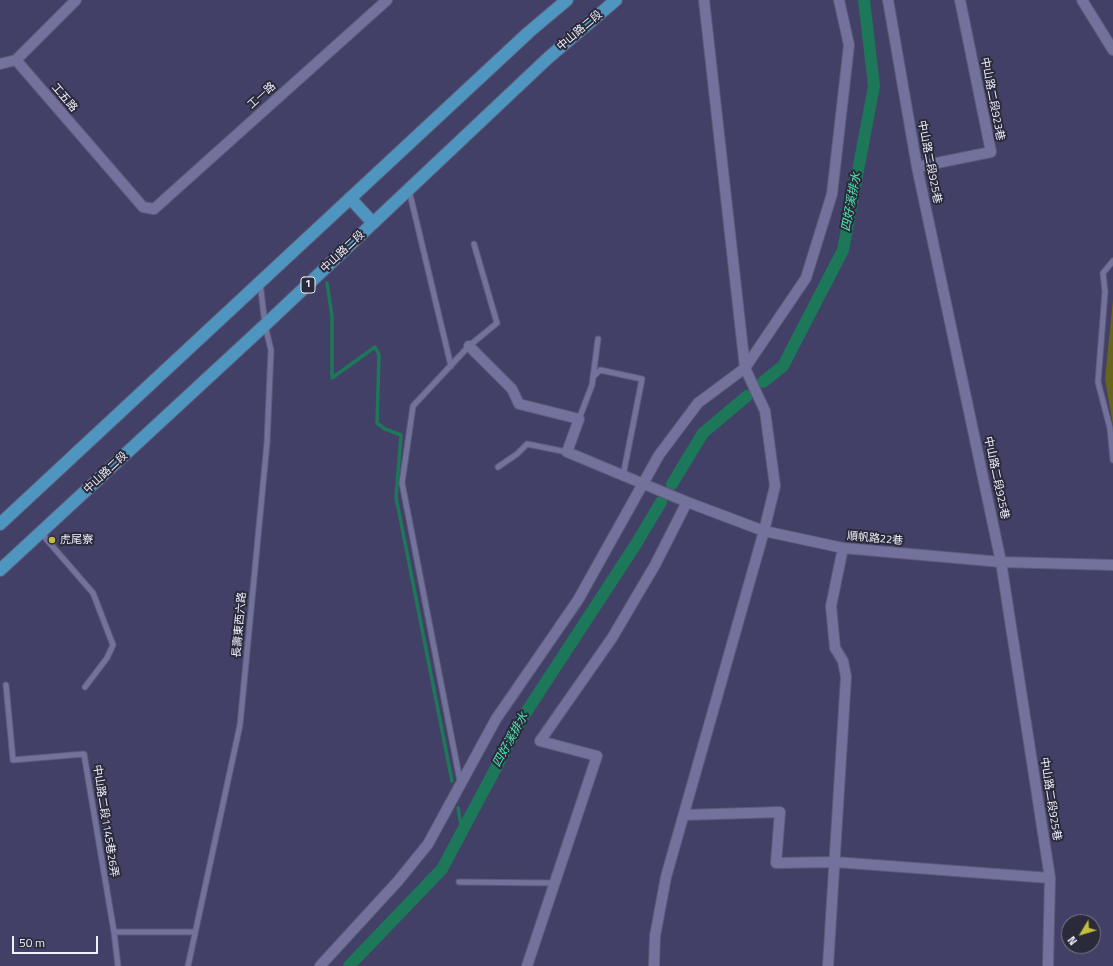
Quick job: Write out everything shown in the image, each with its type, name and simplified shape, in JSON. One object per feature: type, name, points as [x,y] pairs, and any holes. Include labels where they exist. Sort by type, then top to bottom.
[{"type":"main road","points":[[0,524],[529,32],[567,0]]},
{"type":"main road","name":"中山路二段","points":[[0,570],[265,325],[548,58],[616,0]]},
{"type":"main road","points":[[350,198],[373,223]]},
{"type":"street","points":[[0,64],[16,60],[76,0]]},
{"type":"street","name":"工一路","points":[[154,210],[387,0]]},
{"type":"street","points":[[654,966],[655,936],[666,877],[764,531],[775,486],[765,411],[745,368],[704,0]]},
{"type":"street","points":[[320,966],[398,880],[428,844],[496,719],[578,600],[659,455],[698,403],[745,368],[806,278],[832,194],[850,45],[839,0]]},
{"type":"street","name":"中山路二段925巷","points":[[888,0],[917,167],[1001,562],[1050,878],[1048,966]]},
{"type":"street","name":"中山路二段923巷","points":[[917,167],[991,152],[960,0]]},
{"type":"street","points":[[1082,0],[1113,50]]},
{"type":"street","name":"工五路","points":[[16,60],[143,207],[154,210]]},
{"type":"street","points":[[469,346],[512,389],[519,404],[579,419],[567,452]]},
{"type":"street","name":"順帆路22巷","points":[[567,452],[687,502],[764,531],[844,548],[1001,562],[1113,565]]},
{"type":"street","points":[[527,966],[553,883],[597,756],[540,741],[612,638],[655,565],[687,502]]},
{"type":"street","points":[[828,966],[846,677],[843,661],[835,648],[831,606],[844,548]]},
{"type":"street","points":[[684,815],[780,812],[776,863],[835,862],[1050,878]]},
{"type":"lane","points":[[409,189],[451,366]]},
{"type":"lane","points":[[461,784],[402,482],[413,406],[469,346],[497,323],[474,244]]},
{"type":"lane","points":[[1113,261],[1103,273],[1105,292],[1098,382],[1110,428],[1113,460]]},
{"type":"lane","name":"長壽東西六路","points":[[188,966],[240,726],[267,443],[271,350],[265,325],[260,281]]},
{"type":"lane","points":[[579,419],[592,385],[598,339]]},
{"type":"lane","points":[[593,376],[600,370],[642,379],[623,476]]},
{"type":"lane","points":[[498,467],[517,454],[527,444],[567,452]]},
{"type":"lane","points":[[41,533],[93,592],[113,645],[107,658],[85,687]]},
{"type":"lane","name":"中山路二段1145巷26弄","points":[[6,685],[14,760],[84,754],[114,932]]},
{"type":"lane","points":[[459,882],[553,883]]},
{"type":"lane","points":[[118,966],[114,932],[195,932]]},
{"type":"shaded area","points":[[1113,300],[1113,425],[1105,379]]},
{"type":"waterway","name":"四好溪排水","points":[[763,382],[783,366],[843,250],[874,86],[864,0]]},
{"type":"waterway","points":[[327,283],[332,316],[332,378],[375,347],[379,355],[377,423],[385,429],[401,435],[396,497],[452,781]]},
{"type":"waterway","name":"四好溪排水","points":[[672,484],[703,433],[747,396]]},
{"type":"waterway","name":"四好溪排水","points":[[349,966],[442,869],[523,717],[636,544],[661,502]]},
{"type":"waterway","points":[[458,808],[462,831]]},
{"type":"place","name":"虎尾寮","points":[[52,540]]}]
